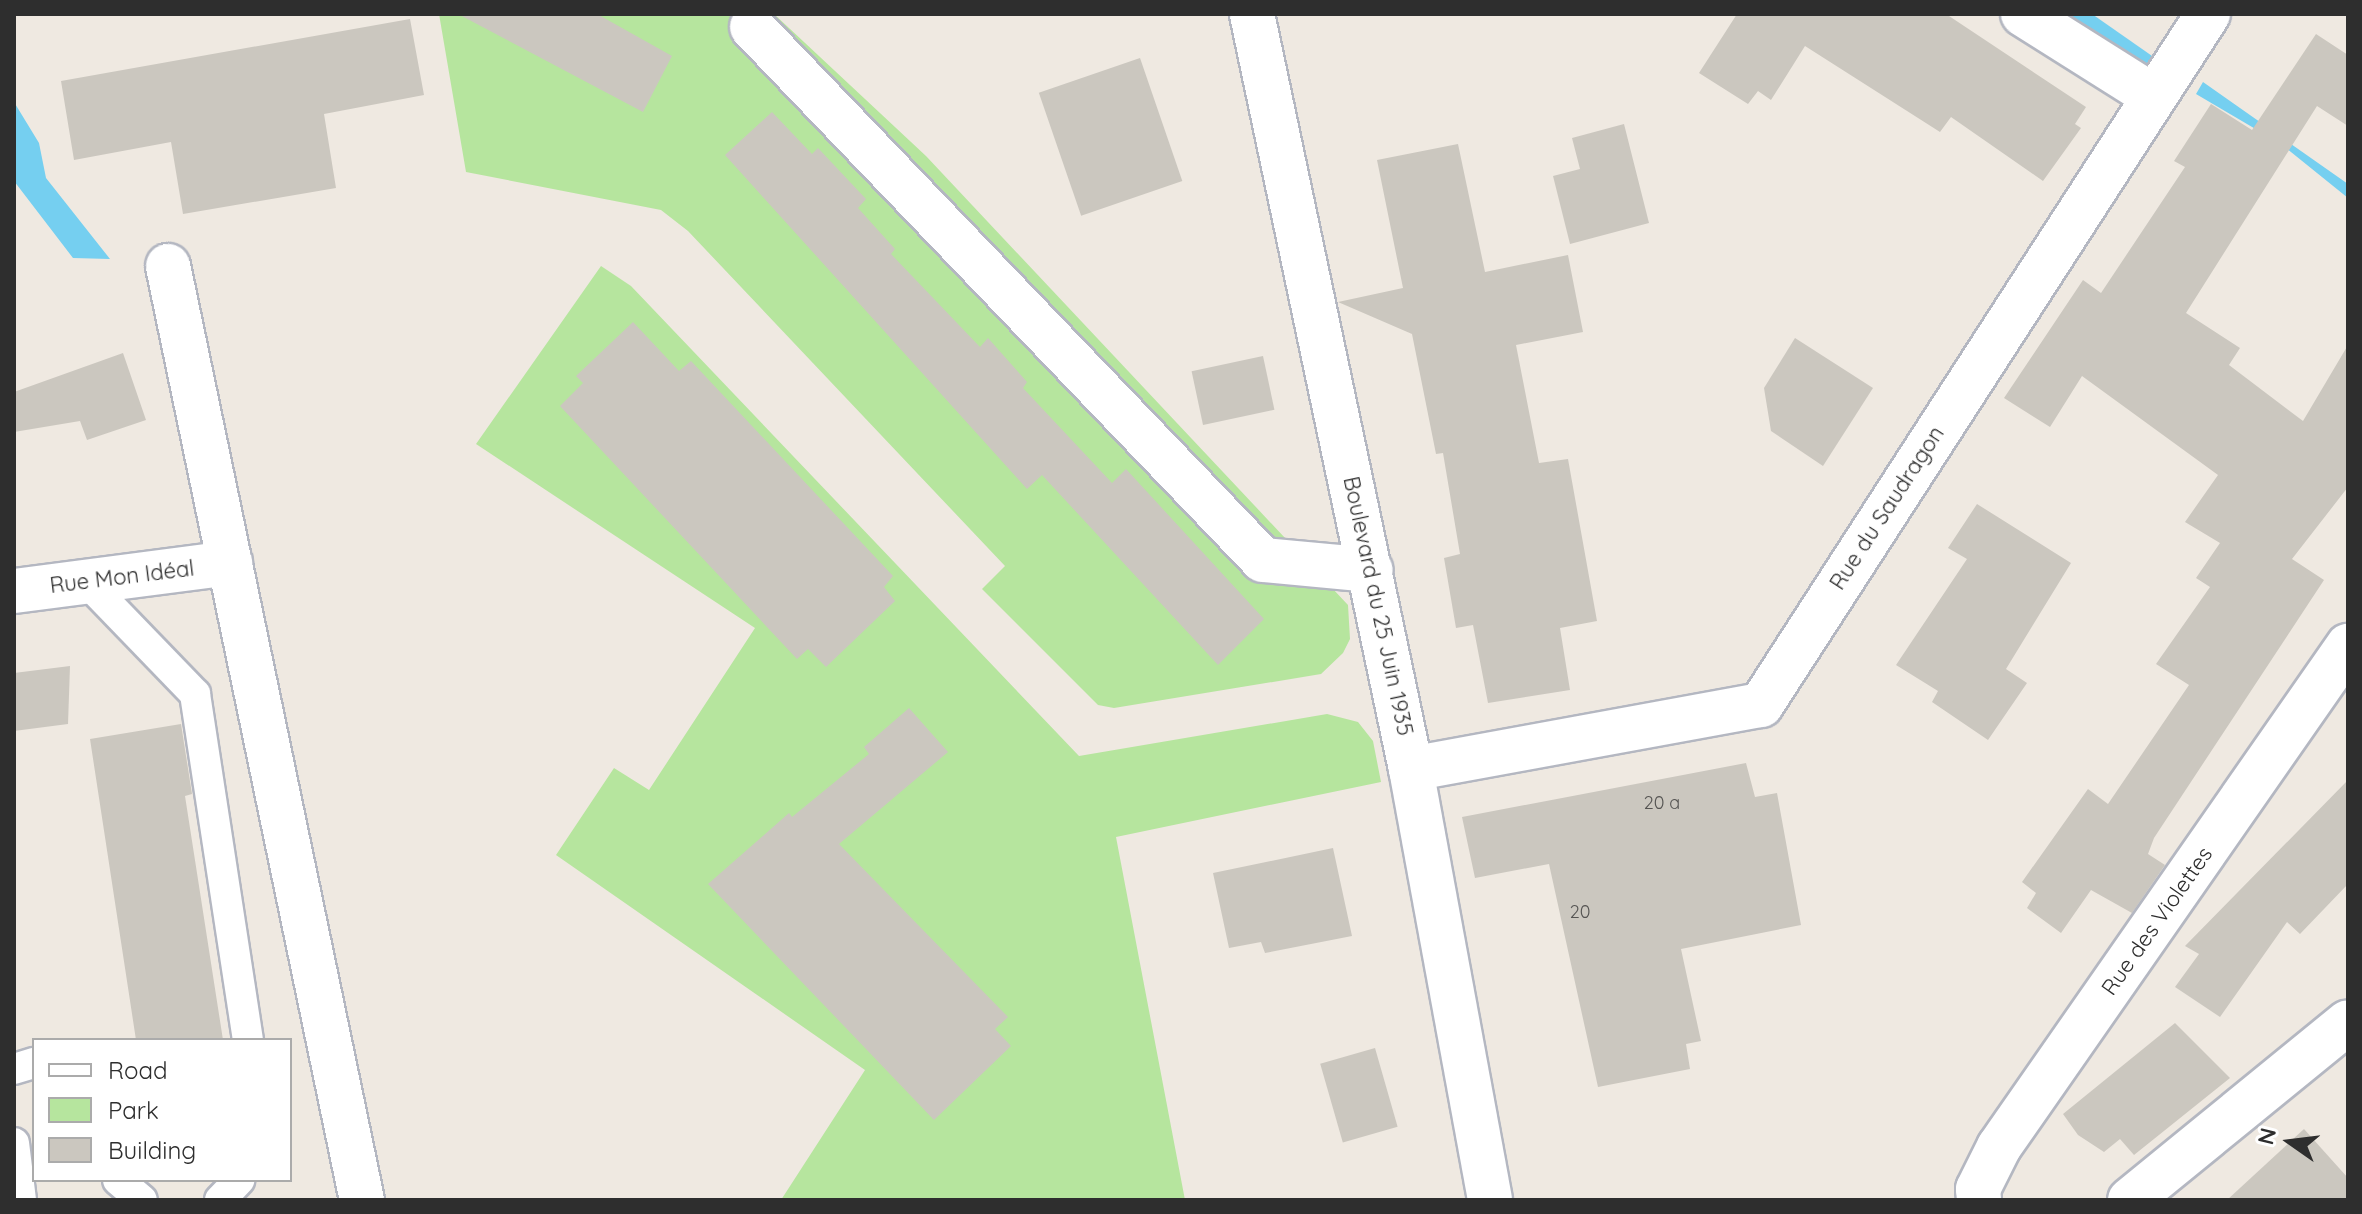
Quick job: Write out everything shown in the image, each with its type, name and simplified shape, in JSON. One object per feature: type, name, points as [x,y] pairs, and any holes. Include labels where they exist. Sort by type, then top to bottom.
[{"type":"street","name":"Boulevard du 25 Juin 1935","points":[[1252,14],[1411,769],[1490,1200]]},
{"type":"street","points":[[2023,14],[2153,96]]},
{"type":"street","name":"Rue du Saudragon","points":[[1411,769],[1761,705],[2208,14]]},
{"type":"street","points":[[752,27],[1263,560],[1371,570]]},
{"type":"street","points":[[168,266],[362,1200]]},
{"type":"street","name":"Rue Mon Idéal","points":[[14,591],[230,563]]},
{"type":"street","name":"Rue des Violettes","points":[[1979,1200],[1978,1189],[1999,1147],[2348,646]]},
{"type":"street","points":[[2130,1200],[2348,1022]]},
{"type":"lane","points":[[86,581],[195,694],[248,1038]]},
{"type":"lane","points":[[14,1143],[21,1200]]},
{"type":"lane","points":[[120,1182],[142,1200]]},
{"type":"lane","points":[[220,1200],[237,1182]]},
{"type":"green space","points":[[439,14],[774,14],[926,156],[1348,605],[1350,639],[1343,653],[1321,674],[1114,708],[1098,705],[982,589],[1005,566],[688,231],[661,210],[466,172]]},
{"type":"green space","points":[[601,266],[631,286],[1079,756],[1327,714],[1358,722],[1373,741],[1381,782],[1116,837],[1185,1200],[781,1200],[865,1070],[556,855],[614,768],[649,790],[755,628],[476,444]]},
{"type":"water","points":[[2067,14],[2092,14],[2155,58],[2145,74]]},
{"type":"water","points":[[2203,82],[2348,184],[2348,198],[2281,144],[2196,94]]},
{"type":"water","points":[[14,102],[39,143],[46,178],[110,259],[73,258],[14,181]]},
{"type":"building","points":[[458,14],[597,14],[672,56],[643,112]]},
{"type":"building","points":[[1737,14],[1946,14],[2086,107],[2075,124],[2081,128],[2043,181],[1951,117],[1940,132],[1805,46],[1771,100],[1758,91],[1748,104],[1699,73]]},
{"type":"building","points":[[410,19],[424,95],[324,114],[336,188],[183,214],[171,142],[74,160],[61,81]]},
{"type":"building","points":[[2316,34],[2348,55],[2348,126],[2317,106],[2186,313],[2240,348],[2229,365],[2303,421],[2348,345],[2348,487],[2292,559],[2324,580],[2154,838],[2148,854],[2165,865],[2132,913],[2091,890],[2061,933],[2027,908],[2036,893],[2022,882],[2088,789],[2108,804],[2189,685],[2156,664],[2210,587],[2196,578],[2220,543],[2185,522],[2218,475],[2082,376],[2050,427],[2004,398],[2083,280],[2101,293],[2185,167],[2174,161],[2211,104],[2252,130]]},
{"type":"building","points":[[1140,58],[1182,181],[1081,216],[1039,93]]},
{"type":"building","points":[[772,112],[812,154],[818,148],[866,199],[858,208],[895,249],[891,254],[980,347],[988,338],[1027,382],[1023,388],[1112,483],[1126,469],[1264,619],[1218,665],[1042,475],[1027,489],[725,155]]},
{"type":"building","points":[[1624,124],[1649,223],[1570,244],[1553,176],[1580,169],[1572,138]]},
{"type":"building","points":[[1458,144],[1485,272],[1568,255],[1583,332],[1516,345],[1539,463],[1568,459],[1597,621],[1560,628],[1570,690],[1488,703],[1473,625],[1456,628],[1444,558],[1460,554],[1443,453],[1436,454],[1412,334],[1338,302],[1403,288],[1377,160]]},
{"type":"building","points":[[633,322],[679,371],[691,361],[893,576],[884,587],[895,601],[826,667],[808,649],[797,659],[560,406],[583,383],[576,376]]},
{"type":"building","points":[[1795,338],[1873,388],[1823,466],[1771,431],[1764,388]]},
{"type":"building","points":[[123,353],[146,420],[87,440],[80,421],[14,432],[14,392]]},
{"type":"building","points":[[1263,356],[1274,410],[1203,425],[1192,371]]},
{"type":"building","points":[[1977,504],[2071,563],[2006,669],[2027,683],[1988,740],[1932,702],[1938,691],[1896,665],[1967,559],[1948,548]]},
{"type":"building","points":[[70,666],[68,724],[14,731],[14,673]]},
{"type":"building","points":[[909,708],[948,752],[839,844],[1008,1017],[995,1029],[1011,1046],[934,1120],[708,884],[789,813],[792,817],[869,754],[864,747]]},
{"type":"building","points":[[181,724],[192,794],[185,796],[223,1038],[136,1038],[90,739]]},
{"type":"building","points":[[1746,763],[1755,797],[1777,793],[1801,925],[1681,949],[1701,1041],[1686,1044],[1690,1069],[1598,1087],[1549,864],[1475,878],[1462,817]]},
{"type":"building","points":[[2348,780],[2348,884],[2300,934],[2287,922],[2220,1017],[2175,987],[2199,954],[2185,946]]},
{"type":"building","points":[[1333,848],[1352,936],[1265,953],[1261,942],[1229,948],[1213,873]]},
{"type":"building","points":[[2175,1023],[2230,1078],[2134,1155],[2120,1139],[2104,1152],[2078,1135],[2063,1114]]},
{"type":"building","points":[[1375,1048],[1398,1127],[1343,1143],[1320,1064]]},
{"type":"building","points":[[2304,1129],[2348,1178],[2348,1200],[2227,1200]]}]
